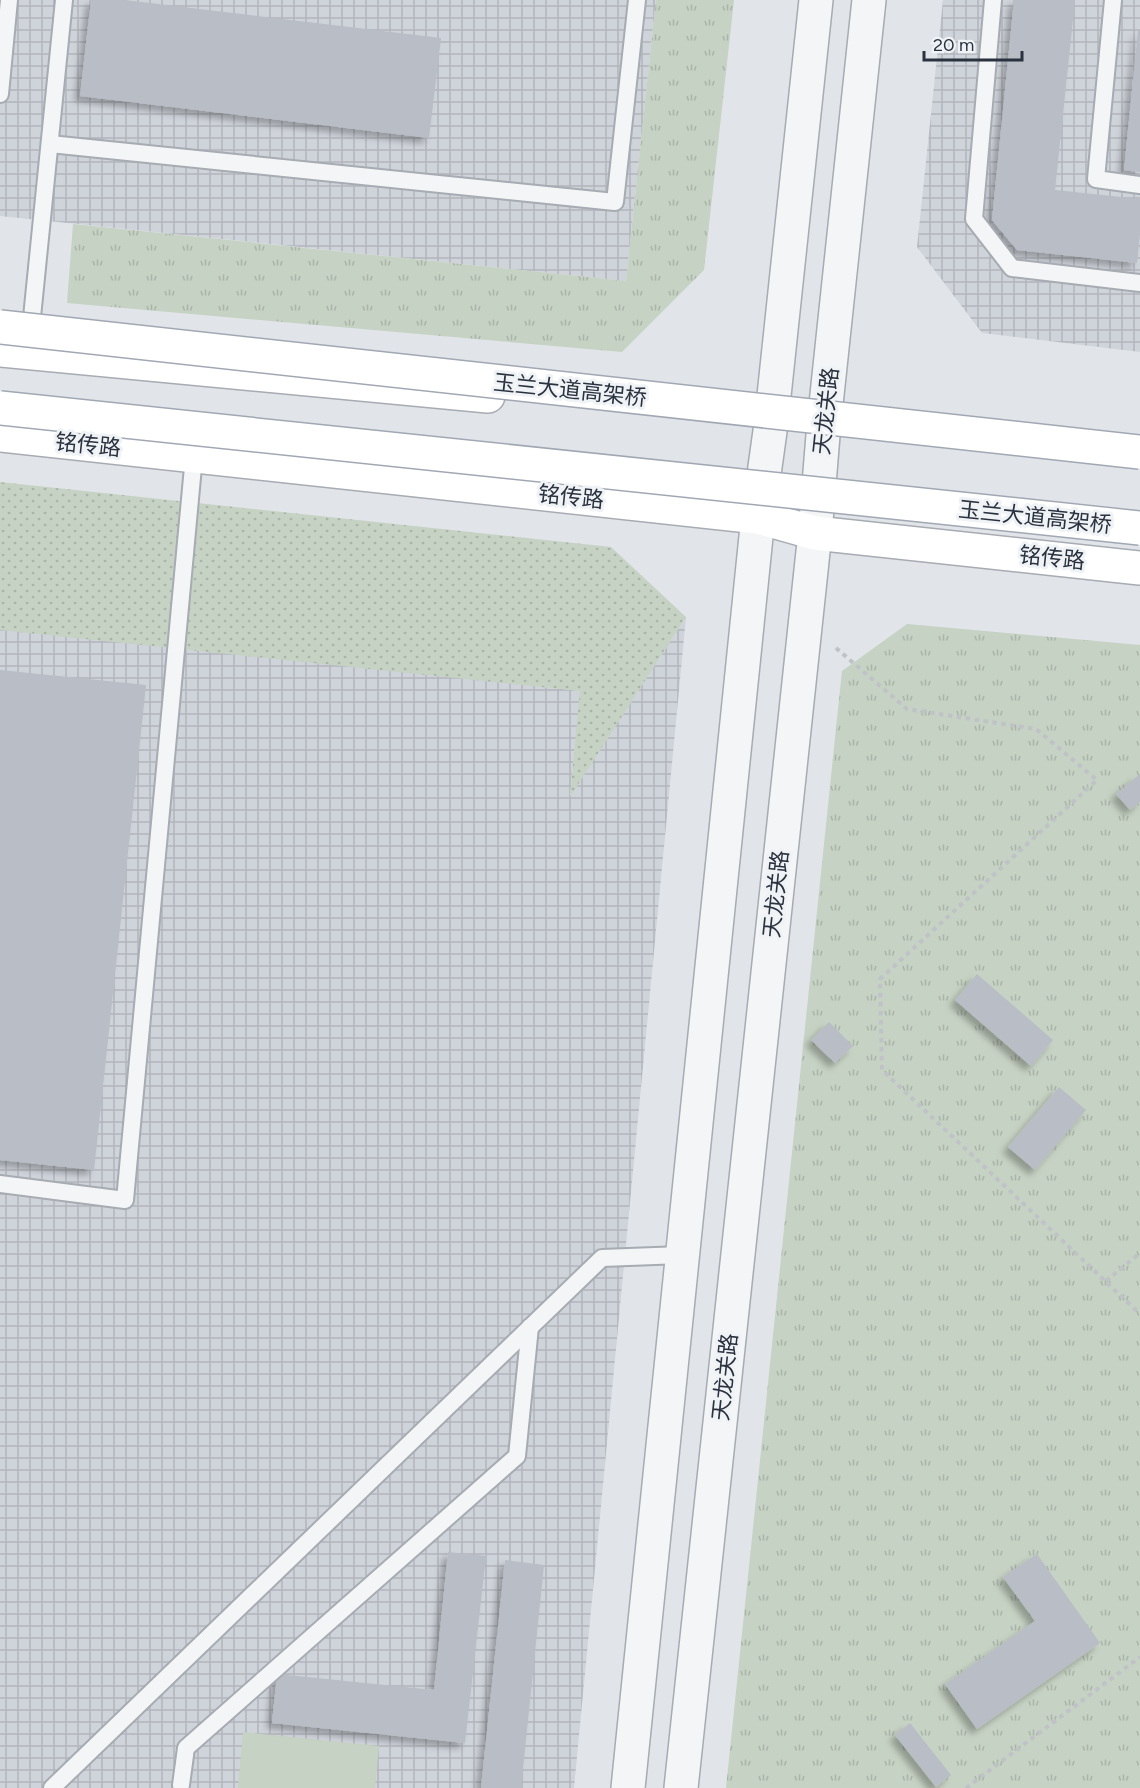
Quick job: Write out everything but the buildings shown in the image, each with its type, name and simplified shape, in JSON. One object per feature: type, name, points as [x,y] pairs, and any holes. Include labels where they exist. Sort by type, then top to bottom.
[{"type":"main road","name":"玉兰大道高架桥","points":[[0,327],[1140,452]]},
{"type":"main road","points":[[14,351],[771,424],[824,423],[1140,463]]},
{"type":"main road","name":"玉兰大道高架桥","points":[[0,408],[1140,528]]},
{"type":"main road","name":"铭传路","points":[[0,435],[758,517],[815,533],[1140,568]]},
{"type":"street","points":[[628,1788],[758,517],[771,424],[816,0]]},
{"type":"street","name":"天龙关路","points":[[681,1788],[815,533],[824,423],[869,0]]},
{"type":"lane","points":[[14,351],[50,144],[64,0]]},
{"type":"lane","points":[[50,144],[615,202],[637,0]]},
{"type":"lane","points":[[993,0],[974,219],[1012,268],[1140,283]]},
{"type":"lane","points":[[1113,0],[1096,179],[1140,185]]},
{"type":"lane","points":[[0,94],[6,5]]},
{"type":"lane","points":[[0,1184],[125,1200],[194,456]]},
{"type":"lane","points":[[52,1788],[602,1258],[682,1255]]},
{"type":"lane","points":[[181,1785],[186,1748],[517,1456],[530,1327]]},
{"type":"path","points":[[805,622],[907,709],[1036,729],[1097,780],[880,979],[882,1070],[1140,1314]]},
{"type":"path","points":[[1106,1281],[1140,1253]]},
{"type":"path","points":[[966,1788],[1140,1658]]},
{"type":"shaded area","points":[[0,0],[656,0],[626,281],[0,216]]},
{"type":"shaded area","points":[[943,0],[1140,0],[1140,352],[982,333],[917,247]]},
{"type":"shaded area","points":[[686,617],[574,1788],[0,1788],[0,628],[581,691],[570,796]]},
{"type":"green space","points":[[656,0],[734,0],[704,270],[622,352],[67,303],[73,224],[626,281]]},
{"type":"green space","points":[[0,482],[611,547],[686,617],[570,797],[580,691],[0,630]]},
{"type":"green space","points":[[907,624],[1140,645],[1140,1788],[726,1788],[842,671]]},
{"type":"green space","points":[[243,1732],[379,1746],[375,1788],[238,1788]]}]
